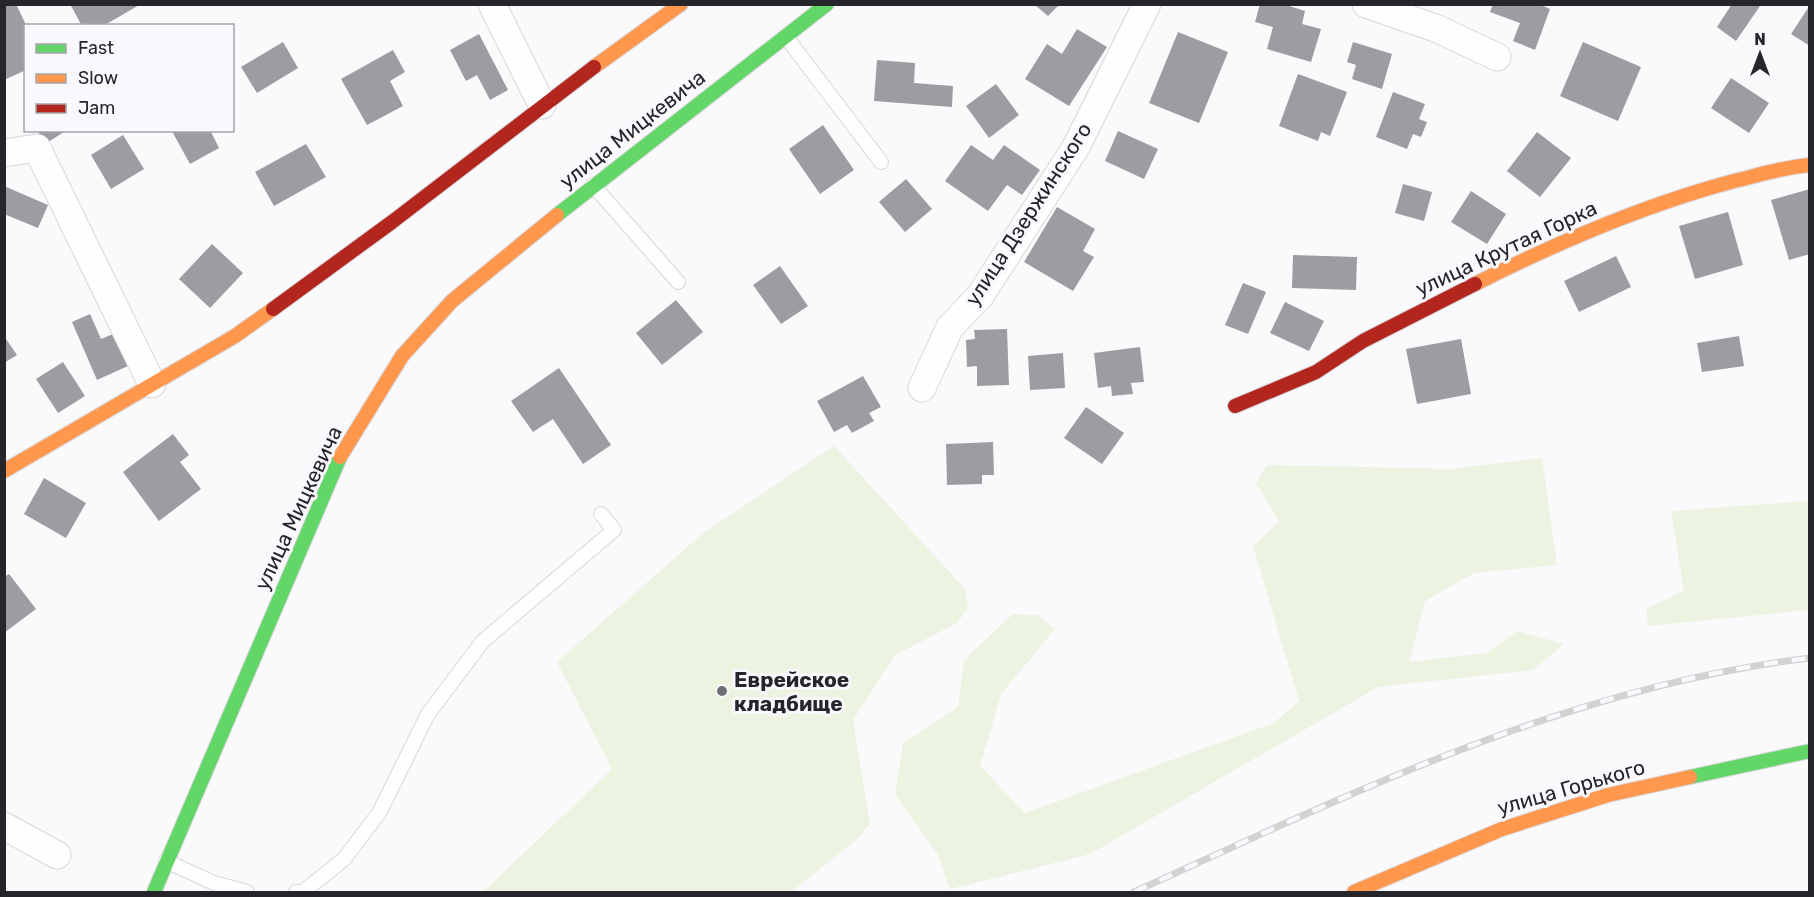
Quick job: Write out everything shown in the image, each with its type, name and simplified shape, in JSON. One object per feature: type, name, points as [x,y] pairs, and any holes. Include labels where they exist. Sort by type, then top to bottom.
[{"type":"main road","points":[[4,471],[235,336],[392,222],[542,105],[681,4]]},
{"type":"main road","name":"улица Мицкевича","points":[[154,892],[340,456],[402,356],[452,301],[593,185],[827,4]]},
{"type":"main road","name":"улица Крутая Горка","points":[[1235,406],[1316,372],[1363,341],[1547,248],[1694,192],[1789,167],[1809,165]]},
{"type":"main road","name":"улица Горького","points":[[1354,892],[1502,829],[1597,799],[1809,751]]},
{"type":"street","points":[[492,4],[542,105]]},
{"type":"street","name":"улица Дзержинского","points":[[922,388],[950,327],[980,296],[1076,147],[1147,4]]},
{"type":"street","points":[[1366,4],[1438,29],[1497,57]]},
{"type":"street","points":[[4,153],[36,148],[152,384]]},
{"type":"street","points":[[4,826],[57,855]]},
{"type":"lane","points":[[786,37],[881,162]]},
{"type":"lane","points":[[593,185],[678,282]]},
{"type":"lane","points":[[296,892],[303,891],[344,859],[379,813],[428,714],[483,641],[614,530],[601,514]]},
{"type":"lane","points":[[166,861],[214,883],[247,892]]},
{"type":"green space","name":"Еврейское кладбище","points":[[834,446],[965,589],[968,608],[957,623],[895,655],[853,720],[870,824],[856,840],[791,892],[483,892],[612,769],[557,662],[702,534]]},
{"type":"green space","points":[[1542,458],[1557,565],[1474,573],[1425,601],[1409,662],[1487,653],[1517,631],[1564,644],[1533,670],[1378,687],[1090,854],[950,889],[938,855],[895,794],[903,743],[958,707],[964,660],[1013,614],[1037,615],[1055,629],[1001,694],[980,766],[1025,813],[1274,723],[1299,701],[1253,546],[1279,522],[1256,483],[1267,465],[1450,469]]},
{"type":"green space","points":[[1809,501],[1809,610],[1648,626],[1646,609],[1684,591],[1671,511]]},
{"type":"building","points":[[16,4],[26,24],[24,71],[4,80],[4,7]]},
{"type":"building","points":[[70,4],[141,4],[106,24],[81,24]]},
{"type":"building","points":[[1260,4],[1283,4],[1305,11],[1302,24],[1321,29],[1311,62],[1267,49],[1273,27],[1255,22]]},
{"type":"building","points":[[1493,4],[1539,4],[1550,9],[1535,50],[1513,41],[1520,23],[1490,12]]},
{"type":"building","points":[[1732,4],[1760,6],[1736,41],[1717,27]]},
{"type":"building","points":[[1035,5],[1059,5],[1048,16]]},
{"type":"building","points":[[1810,5],[1810,46],[1791,34]]},
{"type":"building","points":[[1077,29],[1107,47],[1069,106],[1025,79],[1047,44],[1062,54]]},
{"type":"building","points":[[1178,32],[1228,52],[1199,123],[1149,103]]},
{"type":"building","points":[[479,34],[508,90],[490,100],[477,75],[466,81],[450,50]]},
{"type":"building","points":[[283,42],[298,68],[257,93],[241,67]]},
{"type":"building","points":[[1353,42],[1392,54],[1382,89],[1352,79],[1356,65],[1347,62]]},
{"type":"building","points":[[1583,42],[1641,67],[1618,121],[1560,96]]},
{"type":"building","points":[[393,50],[405,72],[390,81],[403,106],[367,125],[341,79]]},
{"type":"building","points":[[877,60],[915,63],[914,83],[953,86],[952,107],[874,101]]},
{"type":"building","points":[[1298,74],[1347,92],[1330,136],[1321,132],[1318,141],[1279,126]]},
{"type":"building","points":[[1731,78],[1769,103],[1749,133],[1711,108]]},
{"type":"building","points":[[996,84],[1019,115],[989,138],[966,106]]},
{"type":"building","points":[[1393,92],[1425,104],[1419,119],[1427,122],[1421,137],[1413,134],[1407,149],[1376,137]]},
{"type":"building","points":[[823,125],[854,170],[820,194],[789,149]]},
{"type":"building","points":[[1118,131],[1158,149],[1144,179],[1105,161]]},
{"type":"building","points":[[38,132],[64,132],[45,144]]},
{"type":"building","points":[[211,132],[219,148],[190,164],[173,133]]},
{"type":"building","points":[[1537,132],[1571,158],[1540,197],[1507,171]]},
{"type":"building","points":[[123,135],[144,169],[111,189],[91,155]]},
{"type":"building","points":[[306,144],[326,177],[274,206],[255,172]]},
{"type":"building","points":[[971,145],[993,160],[1004,145],[1040,170],[1022,195],[1007,185],[988,211],[945,181]]},
{"type":"building","points":[[906,179],[932,209],[905,232],[879,202]]},
{"type":"building","points":[[1403,184],[1432,192],[1424,221],[1395,213]]},
{"type":"building","points":[[4,186],[48,205],[38,228],[4,214]]},
{"type":"building","points":[[1810,189],[1810,254],[1789,260],[1771,200]]},
{"type":"building","points":[[1471,191],[1506,214],[1487,244],[1451,222]]},
{"type":"building","points":[[1057,207],[1095,229],[1083,251],[1094,257],[1073,291],[1024,262]]},
{"type":"building","points":[[1728,212],[1743,265],[1695,279],[1679,226]]},
{"type":"building","points":[[212,244],[243,273],[210,308],[179,279]]},
{"type":"building","points":[[1293,255],[1357,257],[1356,290],[1292,288]]},
{"type":"building","points":[[1616,256],[1631,287],[1579,312],[1564,281]]},
{"type":"building","points":[[780,266],[808,306],[781,324],[753,285]]},
{"type":"building","points":[[1243,283],[1266,292],[1248,334],[1225,325]]},
{"type":"building","points":[[676,300],[703,332],[662,365],[636,333]]},
{"type":"building","points":[[1285,302],[1324,321],[1309,351],[1270,333]]},
{"type":"building","points":[[90,314],[101,339],[113,334],[128,366],[97,380],[72,322]]},
{"type":"building","points":[[1007,329],[1009,385],[977,386],[977,366],[967,367],[966,340],[975,339],[974,330]]},
{"type":"building","points":[[4,336],[17,355],[4,363]]},
{"type":"building","points":[[1739,336],[1744,366],[1702,372],[1697,343]]},
{"type":"building","points":[[1461,339],[1471,394],[1417,404],[1406,349]]},
{"type":"building","points":[[1140,347],[1144,382],[1131,383],[1133,394],[1112,396],[1111,386],[1098,388],[1094,353]]},
{"type":"building","points":[[1063,353],[1065,388],[1030,390],[1028,356]]},
{"type":"building","points":[[63,362],[85,396],[58,413],[36,379]]},
{"type":"building","points":[[559,368],[611,445],[583,464],[553,419],[533,432],[511,401]]},
{"type":"building","points":[[863,376],[881,407],[869,413],[874,421],[852,433],[847,425],[834,432],[817,401]]},
{"type":"building","points":[[1086,407],[1124,433],[1102,464],[1064,438]]},
{"type":"building","points":[[173,434],[189,455],[180,462],[201,489],[159,521],[123,472]]},
{"type":"building","points":[[993,442],[994,475],[982,475],[982,484],[947,485],[946,444]]},
{"type":"building","points":[[44,478],[86,503],[66,538],[24,514]]},
{"type":"building","points":[[9,574],[36,609],[4,633],[4,577]]},
{"type":"railway","points":[[1134,892],[1380,782],[1548,719],[1634,693],[1721,672],[1810,658]]},
{"type":"traffic: fast","points":[[557,215],[827,4]]},
{"type":"traffic: fast","points":[[154,892],[340,457]]},
{"type":"traffic: fast","points":[[1690,777],[1810,751]]},
{"type":"traffic: slow","points":[[594,67],[681,4]]},
{"type":"traffic: slow","points":[[1475,284],[1570,239],[1667,201],[1734,181],[1810,165]]},
{"type":"traffic: slow","points":[[340,457],[402,356],[452,301],[557,215]]},
{"type":"traffic: slow","points":[[4,471],[235,336],[273,309]]},
{"type":"traffic: slow","points":[[1354,892],[1502,829],[1608,795],[1690,777]]},
{"type":"traffic: jam","points":[[273,309],[392,222],[594,67]]},
{"type":"traffic: jam","points":[[1235,406],[1316,372],[1363,341],[1475,284]]},
{"type":"place","name":"Еврейское кладбище","points":[[722,691]]}]
